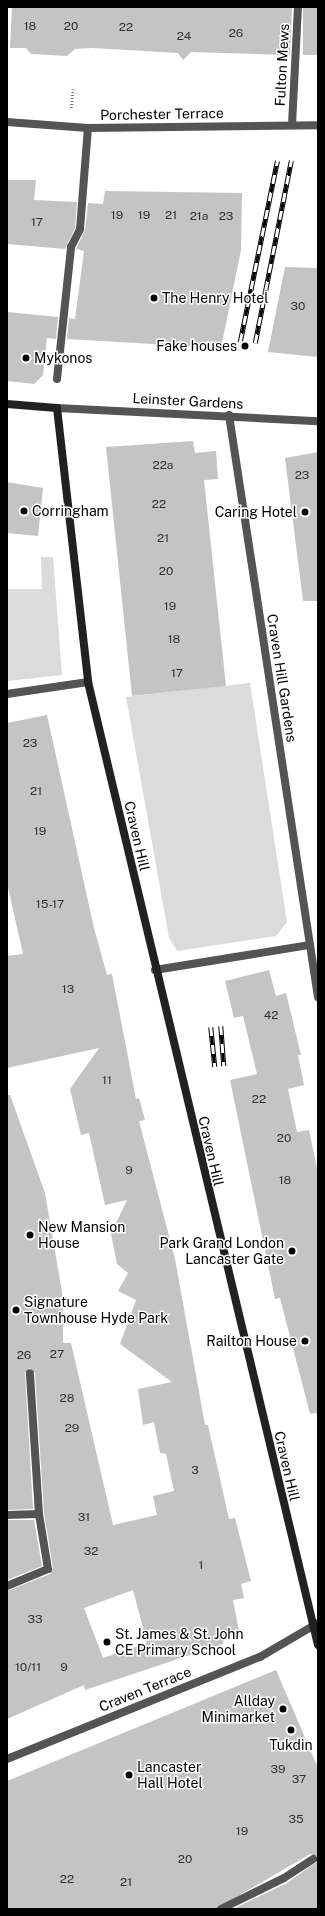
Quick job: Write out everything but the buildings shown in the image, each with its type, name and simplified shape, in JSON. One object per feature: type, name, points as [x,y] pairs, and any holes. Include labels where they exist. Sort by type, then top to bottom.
[{"type":"main road","points":[[7,404],[58,408],[88,682]]},
{"type":"main road","name":"Craven Hill","points":[[88,682],[155,970],[315,1625],[318,1645]]},
{"type":"street","name":"Fulton Mews","points":[[292,125],[298,7]]},
{"type":"street","name":"Porchester Terrace","points":[[7,122],[88,128],[318,125]]},
{"type":"street","points":[[57,379],[71,247],[80,229],[88,128]]},
{"type":"street","name":"Leinster Gardens","points":[[58,408],[229,415],[318,421]]},
{"type":"street","name":"Craven Hill Gardens","points":[[229,415],[318,997]]},
{"type":"street","points":[[7,694],[88,682]]},
{"type":"street","points":[[155,970],[310,944]]},
{"type":"street","points":[[7,1586],[48,1569],[39,1514],[30,1373]]},
{"type":"street","points":[[7,1515],[39,1514]]},
{"type":"street","name":"Craven Terrace","points":[[7,1759],[260,1657],[315,1625]]},
{"type":"street","points":[[220,1909],[284,1878],[313,1859]]},
{"type":"path","points":[[71,107],[73,89]]},
{"type":"shaded area","points":[[41,557],[53,557],[62,675],[7,681],[7,589],[42,589]]},
{"type":"shaded area","points":[[250,683],[287,922],[276,936],[177,951],[169,938],[126,697]]},
{"type":"railway","points":[[240,342],[277,161]]},
{"type":"railway","points":[[255,343],[291,161]]},
{"type":"railway","points":[[221,1026],[224,1066]]},
{"type":"railway","points":[[211,1027],[215,1067]]},
{"type":"place","name":"The Henry Hotel","points":[[154,298]]},
{"type":"place","name":"Fake houses","points":[[245,346]]},
{"type":"place","name":"Mykonos","points":[[26,358]]},
{"type":"place","name":"Corringham","points":[[24,511]]},
{"type":"place","name":"Caring Hotel","points":[[305,512]]},
{"type":"place","name":"New Mansion House","points":[[30,1235]]},
{"type":"place","name":"Park Grand London Lancaster Gate","points":[[292,1251]]},
{"type":"place","name":"Signature Townhouse Hyde Park","points":[[16,1310]]},
{"type":"place","name":"Railton House","points":[[305,1341]]},
{"type":"place","name":"St. James & St. John CE Primary School","points":[[107,1642]]},
{"type":"place","name":"Allday Minimarket","points":[[283,1709]]},
{"type":"place","name":"Tukdin","points":[[291,1730]]},
{"type":"place","name":"Lancaster Hall Hotel","points":[[129,1775]]}]
